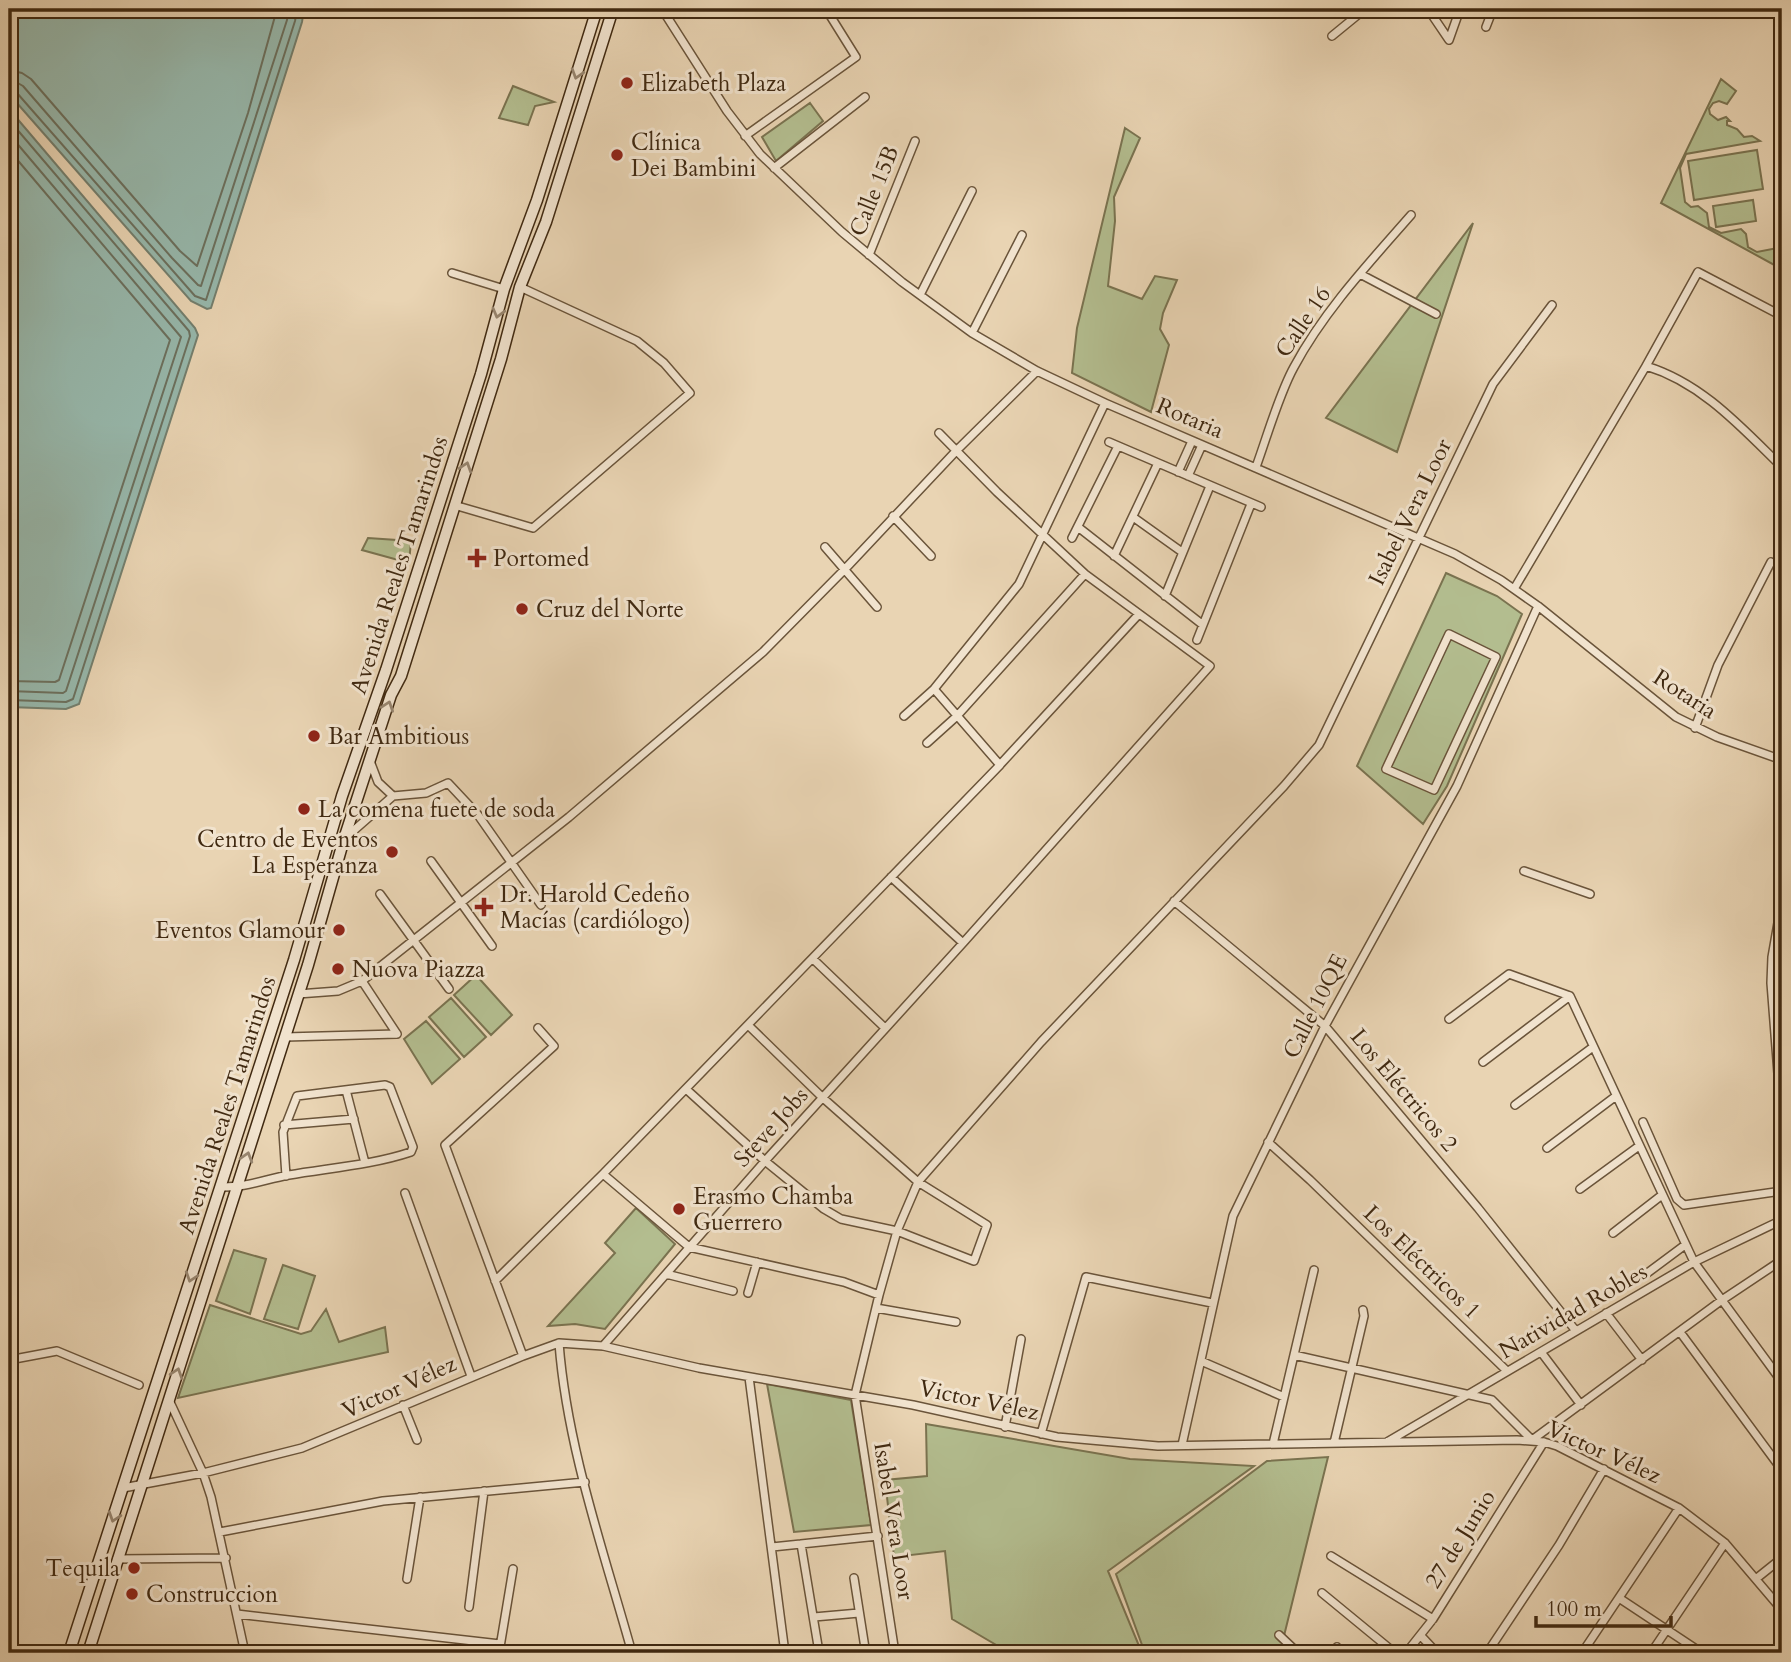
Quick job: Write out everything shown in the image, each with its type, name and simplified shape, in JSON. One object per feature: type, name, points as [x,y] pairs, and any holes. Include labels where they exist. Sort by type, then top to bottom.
[{"type":"main road","name":"Avenida Reales Tamarindos","points":[[69,1653],[294,960],[342,796],[431,530],[487,355],[505,289],[537,200],[597,9]]},
{"type":"main road","name":"Avenida Reales Tamarindos","points":[[88,1653],[308,965],[344,839],[391,695],[401,676],[501,359],[520,288],[552,205],[613,9]]},
{"type":"main road","points":[[537,200],[552,205]]},
{"type":"main road","points":[[431,530],[446,534]]},
{"type":"street","name":"Rotaria","points":[[662,9],[703,77],[745,136],[774,168],[869,255],[972,333],[1037,371],[1105,403],[1419,537],[1475,565],[1538,606],[1663,708],[1695,728],[1782,760]]},
{"type":"street","points":[[745,136],[856,57],[826,9]]},
{"type":"street","points":[[831,17],[842,9]]},
{"type":"street","points":[[1332,36],[1365,9]]},
{"type":"street","points":[[1428,9],[1449,40],[1460,9]]},
{"type":"street","points":[[1486,27],[1493,9]]},
{"type":"street","points":[[774,168],[865,97]]},
{"type":"street","name":"Calle 15B","points":[[869,255],[915,141]]},
{"type":"street","points":[[920,295],[972,191]]},
{"type":"street","name":"Calle 16","points":[[1256,467],[1292,369],[1316,330],[1411,215]]},
{"type":"street","points":[[972,333],[1022,235]]},
{"type":"street","points":[[1514,589],[1646,366],[1698,271],[1782,316]]},
{"type":"street","points":[[453,273],[505,289]]},
{"type":"street","points":[[1360,274],[1436,314]]},
{"type":"street","points":[[454,505],[533,528],[690,393],[664,363],[637,341],[520,288]]},
{"type":"street","name":"Isabel Vera Loor","points":[[895,1653],[855,1395],[897,1231],[918,1182],[1041,1042],[1284,786],[1319,745],[1493,384],[1552,305]]},
{"type":"street","points":[[1646,366],[1669,373],[1688,383],[1714,402],[1782,467]]},
{"type":"street","points":[[298,994],[338,991],[362,981],[569,817],[755,659],[1037,371]]},
{"type":"street","points":[[904,716],[933,689],[1015,590],[1105,403]]},
{"type":"street","points":[[495,1281],[813,959],[1000,765],[1139,614],[1085,573],[997,492],[939,433]]},
{"type":"street","points":[[1178,472],[1192,440]]},
{"type":"street","points":[[1109,442],[1261,508]]},
{"type":"street","points":[[1188,476],[1202,445]]},
{"type":"street","points":[[1072,538],[1118,446]]},
{"type":"street","points":[[1114,555],[1158,463]]},
{"type":"street","points":[[1165,596],[1210,486]]},
{"type":"street","points":[[1197,640],[1251,504]]},
{"type":"street","points":[[893,516],[931,556]]},
{"type":"street","points":[[1133,517],[1182,552]]},
{"type":"street","points":[[1078,527],[1203,625]]},
{"type":"street","points":[[825,547],[877,607]]},
{"type":"street","points":[[1695,728],[1718,665],[1771,562]]},
{"type":"street","points":[[927,743],[957,716],[1085,573]]},
{"type":"street","name":"Calle 10QE","points":[[1181,1445],[1233,1216],[1325,1026],[1457,786],[1538,606]]},
{"type":"street","name":"Steve Jobs","points":[[603,1346],[765,1161],[1210,666],[1139,614]]},
{"type":"street","points":[[1449,634],[1496,657],[1434,790],[1386,769],[1449,634]]},
{"type":"street","points":[[933,689],[1000,765]]},
{"type":"street","points":[[370,761],[378,782],[393,796]]},
{"type":"street","points":[[344,839],[393,796],[426,793],[448,783],[478,815],[541,905]]},
{"type":"street","points":[[342,796],[357,800]]},
{"type":"street","points":[[430,861],[492,946]]},
{"type":"street","points":[[1524,871],[1590,894]]},
{"type":"street","points":[[891,877],[963,943]]},
{"type":"street","points":[[380,894],[449,989]]},
{"type":"street","points":[[1782,900],[1772,957],[1771,983],[1782,1125]]},
{"type":"street","name":"Los Eléctricos 2","points":[[1174,901],[1325,1026],[1478,1208],[1576,1331]]},
{"type":"street","points":[[813,959],[885,1028]]},
{"type":"street","points":[[1449,1018],[1509,974],[1570,996],[1694,1262],[1782,1382]]},
{"type":"street","points":[[285,1037],[397,1034],[362,981]]},
{"type":"street","points":[[1483,1062],[1570,996]]},
{"type":"street","points":[[686,1089],[765,1161],[824,1209],[841,1219],[897,1231],[974,1261],[987,1225],[918,1182],[823,1098],[748,1025]]},
{"type":"street","points":[[523,1356],[445,1145],[554,1046],[538,1028]]},
{"type":"street","points":[[1515,1105],[1593,1047]]},
{"type":"street","points":[[220,1187],[366,1163],[410,1153],[413,1147],[389,1086],[297,1096],[284,1125],[286,1176]]},
{"type":"street","points":[[346,1090],[366,1163]]},
{"type":"street","points":[[1547,1148],[1616,1096]]},
{"type":"street","points":[[284,1125],[354,1119]]},
{"type":"street","points":[[1643,1122],[1677,1199],[1684,1205],[1782,1191]]},
{"type":"street","name":"Los Eléctricos 1","points":[[1268,1142],[1507,1371]]},
{"type":"street","points":[[1580,1189],[1639,1146]]},
{"type":"street","points":[[603,1174],[689,1247],[845,1282],[879,1294]]},
{"type":"street","points":[[405,1193],[471,1376]]},
{"type":"street","points":[[1613,1233],[1662,1195]]},
{"type":"street","name":"Natividad Robles","points":[[1386,1442],[1694,1262],[1782,1220]]},
{"type":"street","points":[[1646,1274],[1685,1245]]},
{"type":"street","points":[[1294,1355],[1492,1400],[1532,1440],[1722,1300],[1782,1260]]},
{"type":"street","points":[[748,1293],[757,1262]]},
{"type":"street","points":[[1273,1444],[1314,1270]]},
{"type":"street","points":[[666,1274],[733,1291]]},
{"type":"street","points":[[1041,1434],[1086,1277],[1212,1303]]},
{"type":"street","points":[[876,1308],[956,1322]]},
{"type":"street","points":[[1334,1443],[1364,1316],[1363,1310]]},
{"type":"street","points":[[1606,1314],[1642,1360]]},
{"type":"street","points":[[1680,1332],[1782,1470]]},
{"type":"street","points":[[1005,1427],[1021,1339]]},
{"type":"street","points":[[558,1343],[563,1388],[585,1482],[632,1653]]},
{"type":"street","name":"Victor Vélez","points":[[123,1488],[203,1473],[313,1445],[471,1376],[558,1343],[603,1346],[1041,1434],[1131,1444],[1544,1442],[1679,1508],[1725,1543],[1782,1608]]},
{"type":"street","points":[[9,1360],[58,1351],[139,1385]]},
{"type":"street","points":[[1541,1352],[1581,1405]]},
{"type":"street","points":[[1201,1361],[1284,1397]]},
{"type":"street","points":[[749,1377],[785,1653]]},
{"type":"street","points":[[169,1400],[203,1473],[220,1532],[245,1653],[229,1653]]},
{"type":"street","points":[[403,1405],[417,1440]]},
{"type":"street","name":"27 de Junio","points":[[1406,1653],[1433,1619],[1544,1442]]},
{"type":"street","points":[[1487,1653],[1559,1545],[1604,1469]]},
{"type":"street","points":[[220,1532],[383,1501],[585,1482]]},
{"type":"street","points":[[469,1607],[484,1491]]},
{"type":"street","points":[[407,1579],[420,1497]]},
{"type":"street","points":[[1582,1653],[1679,1508]]},
{"type":"street","points":[[772,1547],[878,1536]]},
{"type":"street","points":[[1651,1653],[1725,1543]]},
{"type":"street","points":[[801,1544],[818,1646]]},
{"type":"street","points":[[1331,1556],[1433,1619]]},
{"type":"street","points":[[117,1559],[226,1558]]},
{"type":"street","points":[[1757,1578],[1782,1558]]},
{"type":"street","points":[[499,1653],[513,1569]]},
{"type":"street","points":[[854,1578],[865,1647]]},
{"type":"street","points":[[1322,1593],[1395,1653]]},
{"type":"street","points":[[1619,1598],[1702,1653]]},
{"type":"street","points":[[814,1618],[859,1613]]},
{"type":"street","points":[[237,1614],[500,1644]]},
{"type":"street","points":[[1279,1635],[1298,1653]]},
{"type":"street","points":[[1421,1636],[1437,1653]]},
{"type":"green space","points":[[1721,79],[1736,91],[1727,104],[1719,101],[1713,103],[1709,109],[1710,114],[1718,120],[1726,117],[1730,121],[1727,121],[1727,125],[1737,129],[1744,137],[1752,136],[1760,141],[1686,154],[1680,168],[1685,202],[1691,207],[1698,206],[1707,213],[1709,227],[1721,233],[1741,229],[1746,234],[1748,247],[1757,252],[1782,247],[1782,258],[1778,267],[1661,203]]},
{"type":"green space","points":[[513,86],[554,102],[535,106],[528,125],[499,118]]},
{"type":"green space","points":[[810,103],[823,121],[776,161],[762,137]]},
{"type":"green space","points":[[1125,128],[1140,138],[1114,197],[1115,221],[1108,286],[1142,299],[1155,276],[1177,280],[1163,313],[1160,329],[1169,345],[1151,412],[1072,373],[1077,328]]},
{"type":"green space","points":[[1757,150],[1763,189],[1694,200],[1688,161]]},
{"type":"green space","points":[[1753,200],[1756,221],[1716,227],[1713,206]]},
{"type":"green space","points":[[1473,223],[1397,452],[1326,418]]},
{"type":"green space","points":[[368,538],[411,541],[409,563],[362,550]]},
{"type":"green space","points":[[1446,573],[1497,596],[1522,614],[1447,786],[1423,824],[1357,766]]},
{"type":"green space","points":[[476,975],[512,1015],[491,1035],[454,995]]},
{"type":"green space","points":[[451,998],[486,1037],[464,1057],[429,1017]]},
{"type":"green space","points":[[426,1021],[460,1059],[432,1084],[404,1039]]},
{"type":"green space","points":[[636,1208],[675,1244],[605,1329],[575,1324],[548,1326],[615,1253],[605,1243]]},
{"type":"green space","points":[[234,1250],[266,1259],[250,1314],[216,1301]]},
{"type":"green space","points":[[283,1265],[315,1276],[298,1329],[264,1319]]},
{"type":"green space","points":[[210,1305],[301,1334],[311,1331],[326,1309],[339,1342],[385,1327],[388,1352],[178,1398]]},
{"type":"green space","points":[[767,1384],[851,1400],[871,1525],[794,1532]]},
{"type":"green space","points":[[926,1424],[1130,1459],[1254,1466],[1108,1571],[1142,1653],[1010,1653],[952,1619],[945,1551],[894,1557],[885,1480],[927,1476]]},
{"type":"green space","points":[[1328,1457],[1283,1640],[1289,1653],[1145,1653],[1116,1574],[1267,1461]]},
{"type":"water","points":[[9,9],[304,9],[211,308],[207,309],[191,301],[9,94]]},
{"type":"water","points":[[9,109],[195,328],[198,335],[79,704],[66,709],[9,707]]},
{"type":"place","name":"Elizabeth Plaza","points":[[627,83]]},
{"type":"place","name":"Clínica Dei Bambini","points":[[617,155]]},
{"type":"place","name":"Portomed","points":[[477,558]]},
{"type":"place","name":"Cruz del Norte","points":[[522,609]]},
{"type":"place","name":"Bar Ambitious","points":[[314,736]]},
{"type":"place","name":"La comena fuete de soda","points":[[304,809]]},
{"type":"place","name":"Centro de Eventos La Esperanza","points":[[392,852]]},
{"type":"place","name":"Dr. Harold Cedeño Macías (cardiólogo)","points":[[484,907]]},
{"type":"place","name":"Eventos Glamour","points":[[339,930]]},
{"type":"place","name":"Nuova Piazza","points":[[338,969]]},
{"type":"place","name":"Erasmo Chamba Guerrero","points":[[679,1209]]},
{"type":"place","name":"Tequila","points":[[134,1568]]},
{"type":"place","name":"Construccion","points":[[132,1594]]}]
